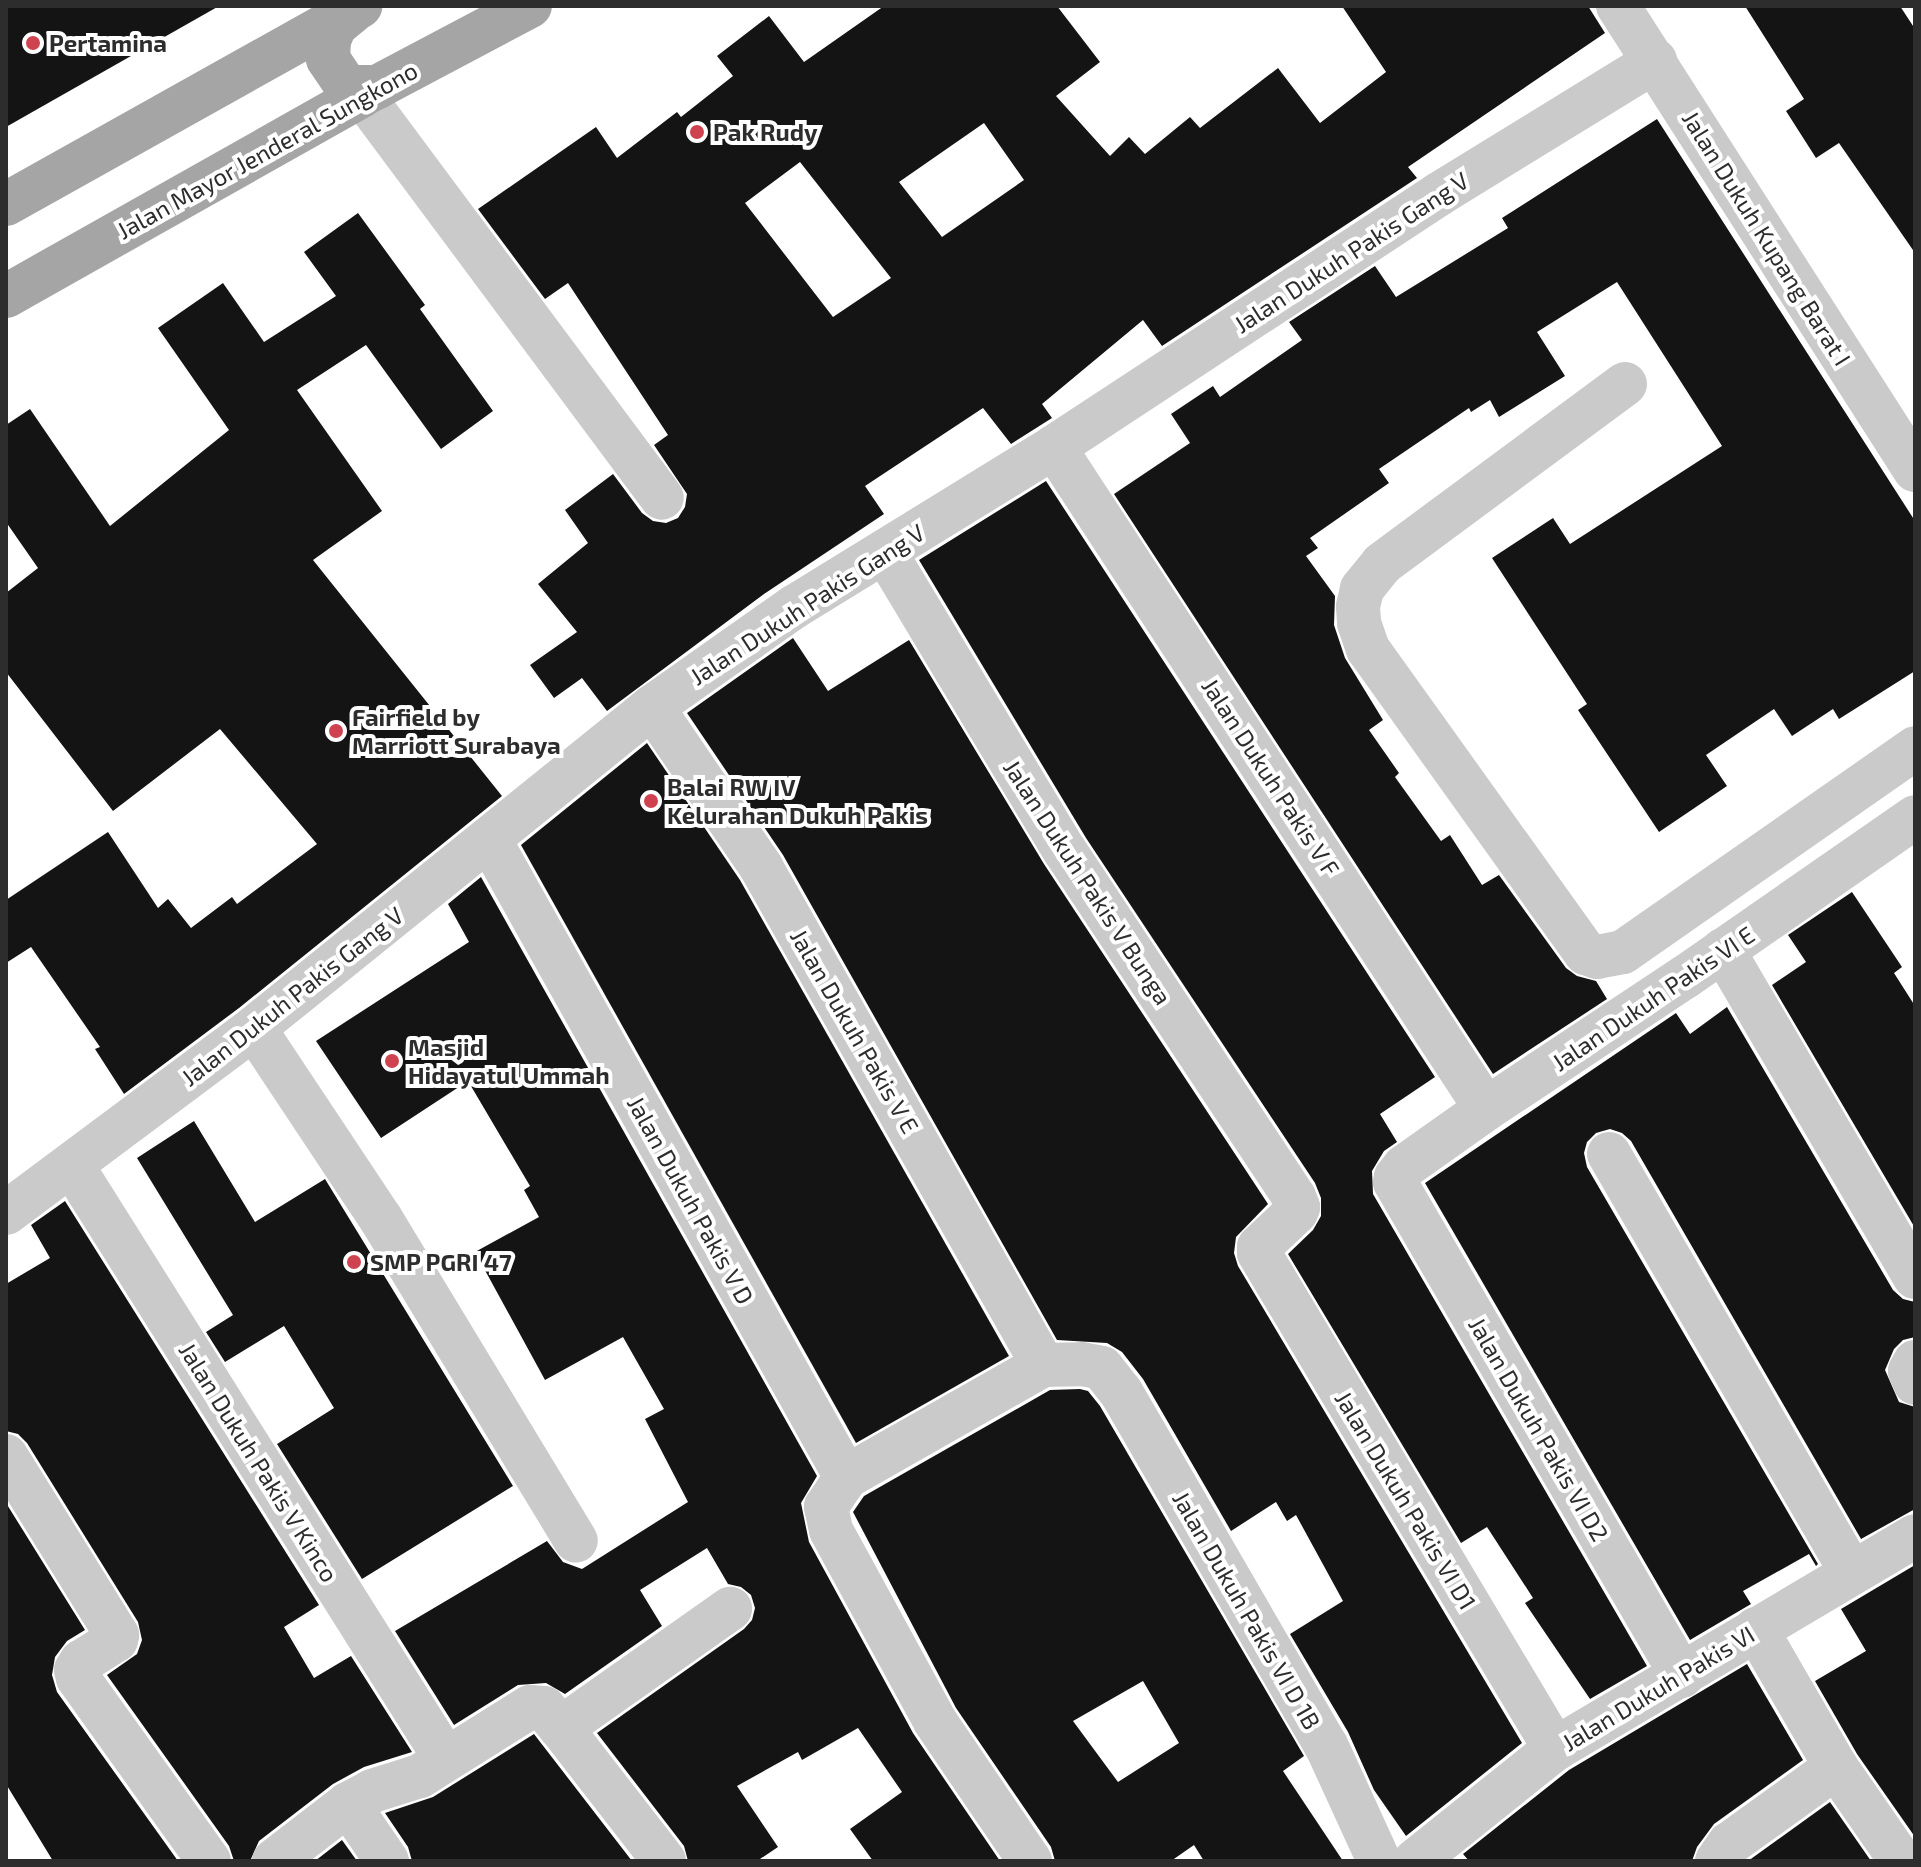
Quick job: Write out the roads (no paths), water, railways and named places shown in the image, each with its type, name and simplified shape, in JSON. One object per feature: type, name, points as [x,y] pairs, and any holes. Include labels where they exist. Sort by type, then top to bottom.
[{"type":"main road","points":[[6,204],[360,6]]},
{"type":"main road","points":[[356,98],[328,59],[329,40],[335,26],[360,6]]},
{"type":"main road","name":"Jalan Mayor Jenderal Sungkono","points":[[6,296],[356,98],[530,6]]},
{"type":"main road","points":[[297,43],[321,74],[356,98]]},
{"type":"street","name":"Jalan Dukuh Kupang Barat I","points":[[1618,6],[1909,449]]},
{"type":"street","name":"Jalan Dukuh Pakis Gang V","points":[[6,1213],[73,1167],[254,1028],[652,707],[794,607],[1054,447],[1439,194],[1655,61]]},
{"type":"street","points":[[356,98],[662,498]]},
{"type":"street","points":[[1625,384],[1382,564],[1362,589],[1358,607],[1359,623],[1368,649],[1586,953],[1597,957],[1623,952],[1915,748]]},
{"type":"street","name":"Jalan Dukuh Pakis V F","points":[[1054,447],[1486,1109]]},
{"type":"street","name":"Jalan Dukuh Pakis V Bunga","points":[[885,552],[1065,851],[1298,1207],[1259,1250]]},
{"type":"street","name":"Jalan Dukuh Pakis V E","points":[[652,707],[761,867],[1043,1365]]},
{"type":"street","name":"Jalan Dukuh Pakis VI E","points":[[1395,1182],[1404,1167],[1486,1109],[1915,817]]},
{"type":"street","name":"Jalan Dukuh Pakis V D","points":[[489,839],[836,1492],[831,1530],[935,1721],[1030,1861]]},
{"type":"street","points":[[1723,950],[1915,1277]]},
{"type":"street","points":[[254,1028],[381,1219],[576,1541]]},
{"type":"street","points":[[1609,1154],[1852,1573]]},
{"type":"street","name":"Jalan Dukuh Pakis V Kinco","points":[[73,1167],[445,1758]]},
{"type":"street","name":"Jalan Dukuh Pakis VI D2","points":[[1395,1182],[1682,1676]]},
{"type":"street","name":"Jalan Dukuh Pakis VI D1","points":[[1259,1250],[1555,1749]]},
{"type":"street","points":[[1915,1362],[1910,1371],[1915,1383]]},
{"type":"street","name":"Jalan Dukuh Pakis VI D 1B","points":[[1043,1365],[1082,1364],[1102,1368],[1121,1392],[1326,1745],[1379,1861]]},
{"type":"street","points":[[836,1492],[1043,1365]]},
{"type":"street","points":[[6,1456],[117,1635],[116,1640],[81,1662],[76,1670],[78,1678],[209,1861]]},
{"type":"street","name":"Jalan Dukuh Pakis VI","points":[[1424,1858],[1555,1749],[1915,1536]]},
{"type":"street","points":[[561,1728],[730,1609]]},
{"type":"street","points":[[1756,1629],[1836,1767],[1901,1861]]},
{"type":"street","points":[[274,1861],[348,1804],[385,1786],[420,1776],[530,1707],[544,1708],[664,1861]]},
{"type":"street","points":[[1717,1861],[1729,1844],[1836,1767]]},
{"type":"street","points":[[348,1804],[387,1861]]},
{"type":"place","name":"Pertamina","points":[[33,43]]},
{"type":"place","name":"Pak Rudy","points":[[697,132]]},
{"type":"place","name":"Fairfield by Marriott Surabaya","points":[[336,731]]},
{"type":"place","name":"Balai RW IV Kelurahan Dukuh Pakis","points":[[651,801]]},
{"type":"place","name":"Masjid Hidayatul Ummah","points":[[392,1061]]},
{"type":"place","name":"SMP PGRI 47","points":[[354,1262]]}]
